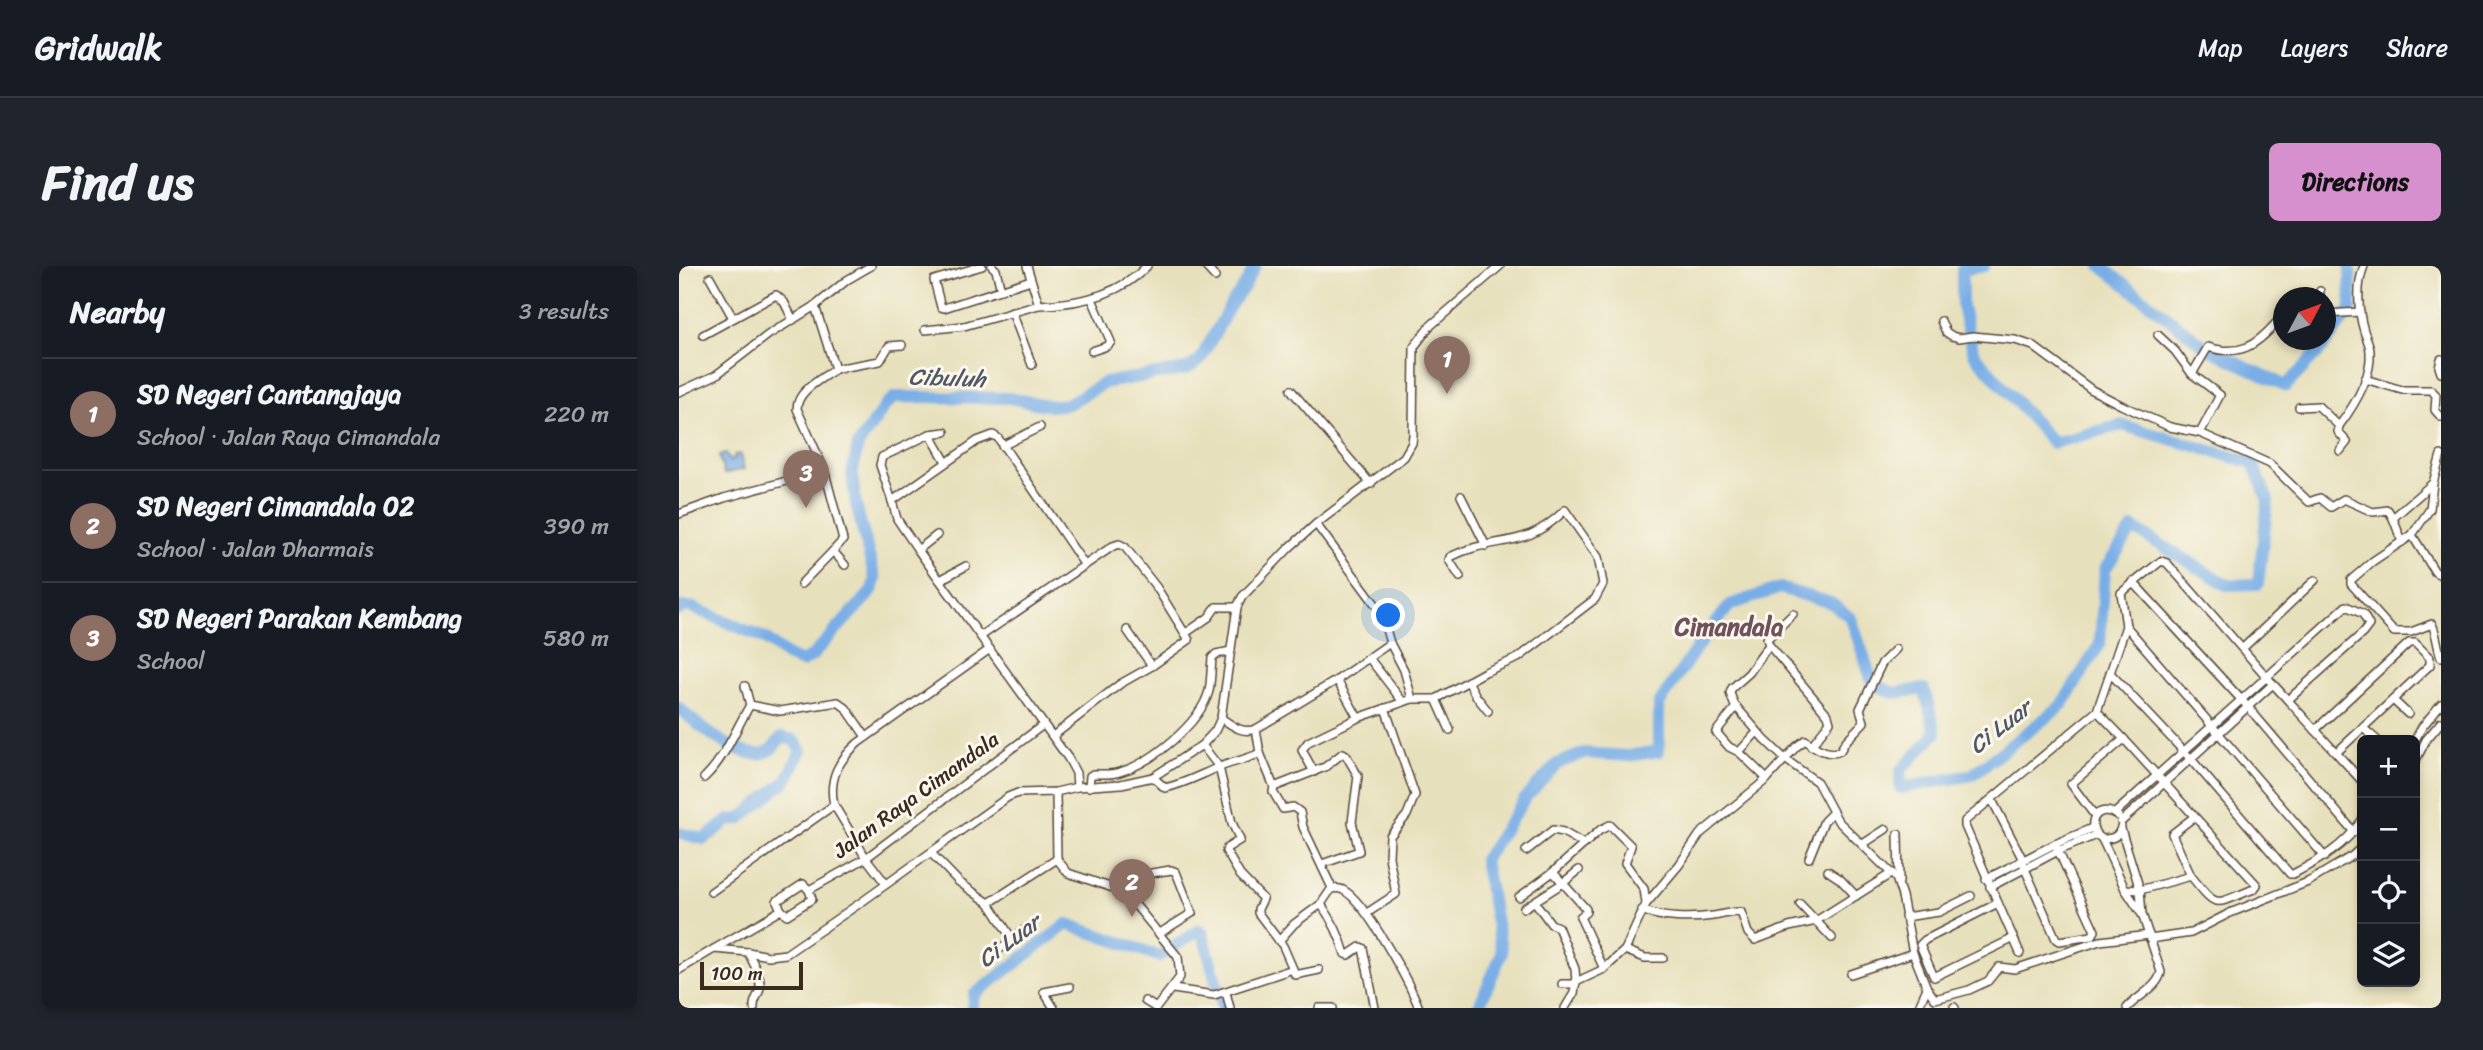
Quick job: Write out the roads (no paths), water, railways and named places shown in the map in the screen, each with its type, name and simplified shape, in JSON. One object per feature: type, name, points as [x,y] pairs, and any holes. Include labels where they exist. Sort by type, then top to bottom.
[{"type":"street","points":[[679,392],[716,375],[768,335],[871,266]]},
{"type":"street","points":[[982,266],[934,280],[941,307],[1031,280]]},
{"type":"street","points":[[992,266],[996,270],[1001,289]]},
{"type":"street","points":[[1027,266],[1039,305]]},
{"type":"street","points":[[925,330],[964,326],[1039,305],[1091,299],[1127,284],[1147,266]]},
{"type":"street","points":[[1205,266],[1215,277]]},
{"type":"street","points":[[711,950],[748,952],[769,957],[786,954],[1013,794],[1056,792],[1153,777],[1202,745],[1215,731],[1221,718],[1237,607],[1252,585],[1315,524],[1397,464],[1412,443],[1413,354],[1416,342],[1429,327],[1500,266]]},
{"type":"street","points":[[2340,452],[2347,441],[2338,432],[2339,426],[2353,405],[2369,367],[2370,351],[2358,312],[2360,275],[2364,266]]},
{"type":"street","points":[[710,277],[733,318]]},
{"type":"street","points":[[702,335],[776,295],[784,302],[793,320]]},
{"type":"street","points":[[1091,299],[1111,339],[1107,346],[1092,351]]},
{"type":"street","points":[[815,306],[835,369]]},
{"type":"street","points":[[1012,312],[1032,365]]},
{"type":"street","points":[[2336,312],[2358,312]]},
{"type":"street","points":[[1941,321],[1946,332],[1959,338],[1973,336],[2028,344],[2092,390],[2170,427],[2200,433],[2270,464],[2309,502],[2320,498],[2332,507],[2341,500],[2347,500],[2373,512],[2388,510],[2402,542]]},
{"type":"street","points":[[2193,373],[2207,347],[2237,352],[2273,327]]},
{"type":"street","points":[[2158,335],[2193,373],[2220,394],[2200,433]]},
{"type":"street","points":[[801,584],[843,540],[824,469],[797,408],[797,402],[803,392],[835,369],[869,365],[880,361],[889,346],[902,345]]},
{"type":"street","points":[[2441,359],[2441,373]]},
{"type":"street","points":[[2365,379],[2402,390],[2431,390],[2435,395],[2435,410],[2441,417]]},
{"type":"street","points":[[1291,390],[1371,484]]},
{"type":"street","points":[[2299,407],[2318,406],[2339,426]]},
{"type":"street","points":[[1002,446],[1040,427]]},
{"type":"street","points":[[945,432],[930,434],[903,445],[880,460],[897,519],[1053,736],[1073,766],[1077,787]]},
{"type":"street","points":[[930,434],[946,463]]},
{"type":"street","points":[[892,501],[987,436],[998,438],[1084,564]]},
{"type":"street","points":[[2441,455],[2433,483],[2432,502],[2412,535],[2373,561],[2351,580],[2351,584],[2394,632],[2411,632],[2441,621]]},
{"type":"street","points":[[679,514],[824,469]]},
{"type":"street","points":[[2393,518],[2433,483]]},
{"type":"street","points":[[1461,496],[1486,546]]},
{"type":"street","points":[[1314,772],[1302,750],[1304,745],[1358,718],[1385,708],[1416,699],[1436,699],[1525,654],[1557,626],[1595,599],[1603,584],[1598,557],[1565,510],[1552,524],[1534,534],[1472,547],[1449,558],[1460,577]]},
{"type":"street","points":[[1315,524],[1381,612],[1390,643],[1416,699]]},
{"type":"street","points":[[918,550],[937,535]]},
{"type":"street","points":[[2412,535],[2435,572],[2441,575]]},
{"type":"street","points":[[981,636],[1084,564],[1119,544],[1125,547],[1157,588],[1186,634],[1188,643],[1120,684],[1053,736]]},
{"type":"street","points":[[832,551],[845,565]]},
{"type":"street","points":[[2020,953],[1988,883],[1965,821],[2097,711],[2126,626],[2120,595],[2161,561],[2165,562],[2357,775]]},
{"type":"street","points":[[940,580],[966,566]]},
{"type":"street","points":[[2243,648],[2315,580]]},
{"type":"street","points":[[2133,582],[2242,700],[2354,832]]},
{"type":"street","points":[[1988,883],[2056,847],[2097,834],[2110,839],[2117,836],[2121,825],[2185,752],[2248,707],[2270,680],[2346,606],[2363,614],[2369,625],[2363,633],[2288,700]]},
{"type":"street","points":[[1186,634],[1209,617],[1216,607],[1237,607]]},
{"type":"street","points":[[1793,614],[1767,639],[1769,645],[1828,715],[1828,726],[1811,746]]},
{"type":"street","points":[[2432,624],[2438,636],[2441,657]]},
{"type":"street","points":[[2126,626],[2325,857]]},
{"type":"street","points":[[1126,630],[1152,666]]},
{"type":"street","points":[[1221,718],[1241,730],[1248,732],[1256,729],[1337,680],[1390,643]]},
{"type":"street","points":[[2315,730],[2409,643],[2415,643],[2430,657],[2431,663],[2337,752]]},
{"type":"street","points":[[1769,645],[1749,673],[1732,688],[1736,708],[1786,759],[1817,782],[1832,813],[1892,873],[1899,886]]},
{"type":"street","points":[[886,884],[866,858],[834,805],[832,787],[836,768],[842,758],[866,737],[990,649]]},
{"type":"street","points":[[1562,984],[1576,983],[1604,969],[1625,950],[1644,907],[1679,865],[1700,834],[1767,779],[1805,740],[1811,746],[1837,753],[1864,722],[1860,709],[1883,661],[1896,649]]},
{"type":"street","points":[[1089,787],[1090,776],[1093,774],[1116,773],[1136,766],[1161,751],[1186,727],[1205,700],[1209,690],[1212,658],[1216,654],[1231,651]]},
{"type":"street","points":[[1369,658],[1403,702]]},
{"type":"street","points":[[2111,674],[2185,752],[2289,873],[2293,874],[2325,857],[2357,828]]},
{"type":"street","points":[[1337,680],[1358,718]]},
{"type":"street","points":[[2115,813],[2191,759],[2242,700],[2270,680]]},
{"type":"street","points":[[1468,681],[1488,710]]},
{"type":"street","points":[[704,778],[725,754],[750,705],[745,687]]},
{"type":"street","points":[[1436,699],[1450,730]]},
{"type":"street","points":[[2393,700],[2408,714]]},
{"type":"street","points":[[750,705],[780,711],[838,702],[846,708],[866,737]]},
{"type":"street","points":[[2418,735],[2441,704]]},
{"type":"street","points":[[1367,913],[1396,894],[1389,857],[1390,836],[1407,814],[1415,795],[1385,708]]},
{"type":"street","points":[[1736,708],[1715,731],[1729,747],[1739,752],[1767,779]]},
{"type":"street","points":[[2097,711],[2254,880],[2257,887],[2216,902],[2210,900],[2191,876],[2172,834],[2194,817]]},
{"type":"street","points":[[2420,752],[2441,722]]},
{"type":"street","name":"Jalan Raya Cimandala","points":[[679,970],[781,910],[778,900],[803,884],[809,890],[866,858],[1043,725]]},
{"type":"street","points":[[2363,728],[2371,735]]},
{"type":"street","points":[[1256,729],[1260,753],[1274,788],[1273,792],[1283,809],[1293,807],[1300,812],[1303,827],[1332,888]]},
{"type":"street","points":[[1739,752],[1757,732]]},
{"type":"street","points":[[2124,739],[2071,784],[2095,816],[2097,834],[2125,889],[2142,914]]},
{"type":"street","points":[[1202,745],[1219,767],[1232,823],[1240,840],[1226,849],[1240,875],[1263,899],[1258,913],[1288,954],[1295,975],[1319,970]]},
{"type":"street","points":[[1153,777],[1165,788],[1177,786],[1219,767],[1260,753]]},
{"type":"street","points":[[1274,788],[1314,772],[1343,753],[1359,776],[1352,822],[1359,851],[1322,864]]},
{"type":"street","points":[[1116,773],[1121,784]]},
{"type":"street","points":[[1056,792],[1057,859],[1068,873],[1119,890],[1160,933],[1178,957],[1181,972],[1173,989],[1156,1008],[1145,1001]]},
{"type":"street","points":[[1991,800],[2024,865],[2057,940],[2093,935],[2095,931],[2056,847]]},
{"type":"street","points":[[711,892],[834,805]]},
{"type":"street","points":[[2095,816],[2108,810],[2115,813],[2121,825],[2140,890],[2142,914],[2161,976],[2126,1008]]},
{"type":"street","points":[[1809,858],[1824,821],[1832,813]]},
{"type":"street","points":[[1519,897],[1553,872],[1607,825],[1613,826],[1631,846],[1625,863],[1644,889],[1644,907],[1651,915],[1701,917],[1741,912],[1748,933],[1755,940],[1789,927],[1816,921],[1892,873]]},
{"type":"street","points":[[1863,844],[1886,829]]},
{"type":"street","points":[[1525,851],[1553,830],[1563,832],[1584,844]]},
{"type":"street","points":[[1898,834],[1899,886],[1913,953],[1927,988],[1935,999],[1969,990],[1988,981],[1999,967],[2015,969],[2116,937],[2191,933],[2229,913],[2308,882],[2357,852]]},
{"type":"street","points":[[931,853],[959,882],[989,903],[1012,939]]},
{"type":"street","points":[[989,903],[1057,859]]},
{"type":"street","points":[[1119,890],[1128,880],[1171,870],[1176,872],[1192,913],[1160,933]]},
{"type":"street","points":[[1524,908],[1579,870]]},
{"type":"street","points":[[1828,871],[1840,878],[1856,896]]},
{"type":"street","points":[[1553,872],[1586,909],[1580,917],[1604,969]]},
{"type":"street","points":[[2125,889],[2140,890],[2191,876]]},
{"type":"street","points":[[1332,888],[1343,890],[1367,913],[1397,963],[1419,1008]]},
{"type":"street","points":[[1279,941],[1305,914],[1321,904],[1332,888]]},
{"type":"street","points":[[781,910],[787,915],[812,899],[809,890]]},
{"type":"street","points":[[1905,917],[1939,912],[1971,896]]},
{"type":"street","points":[[1535,902],[1551,924],[1557,927],[1574,969],[1576,983],[1565,1008]]},
{"type":"street","points":[[1998,903],[1921,942],[1931,975],[1934,977],[2012,939]]},
{"type":"street","points":[[1321,904],[1333,921],[1345,954],[1363,948],[1375,1008]]},
{"type":"street","points":[[1800,904],[1832,938]]},
{"type":"street","points":[[1000,949],[1028,927]]},
{"type":"street","points":[[1625,950],[1645,958],[1663,958]]},
{"type":"street","points":[[748,952],[760,982],[754,1008]]},
{"type":"street","points":[[1851,974],[1913,953]]},
{"type":"street","points":[[1173,989],[1220,993],[1293,969]]},
{"type":"street","points":[[1054,1008],[1044,992],[1070,987]]},
{"type":"street","points":[[1918,1008],[1927,988]]},
{"type":"street","points":[[1220,993],[1230,1008]]},
{"type":"street","points":[[1319,1008],[1333,1008]]},
{"type":"water","points":[[726,454],[730,461],[735,459],[734,455],[740,454],[744,469],[724,474],[719,456]]},
{"type":"waterway","name":"Cibuluh","points":[[679,610],[681,607],[691,607],[764,638],[788,656],[802,662],[812,656],[872,591],[875,579],[856,504],[852,475],[858,445],[885,406],[895,397],[1010,398],[1051,406],[1068,404],[1104,383],[1187,369],[1200,360],[1255,266]]},
{"type":"waterway","name":"Ci Luar","points":[[1478,1008],[1502,953],[1484,860],[1526,797],[1557,764],[1584,753],[1628,756],[1659,751],[1659,704],[1697,647],[1730,605],[1780,588],[1831,603],[1851,618],[1873,684],[1894,693],[1924,689],[1936,733],[1901,770],[1900,788],[1972,775],[2061,706],[2100,644],[2105,569],[2133,528],[2227,585],[2258,584],[2268,500],[2253,463],[2122,425],[2053,443],[1974,354],[1962,307],[1962,270],[1984,266]]},
{"type":"waterway","name":"Ci Luar","points":[[2101,266],[2207,348],[2286,386],[2323,347],[2351,309],[2350,266]]},
{"type":"waterway","name":"Cibuluh","points":[[679,708],[709,733],[748,753],[760,754],[770,750],[782,737],[794,740],[801,751],[787,780],[740,819],[729,820],[704,839],[679,833]]},
{"type":"waterway","name":"Ci Luar","points":[[972,1008],[974,995],[1067,924],[1159,956],[1199,930],[1203,933],[1223,1008]]},
{"type":"place","name":"SD Negeri Cantangjaya","points":[[1447,394]]},
{"type":"place","name":"SD Negeri Parakan Kembang","points":[[806,508]]},
{"type":"place","name":"SD Negeri Cimandala 02","points":[[1132,917]]},
{"type":"district","name":"Cimandala","points":[[1729,627]]}]
